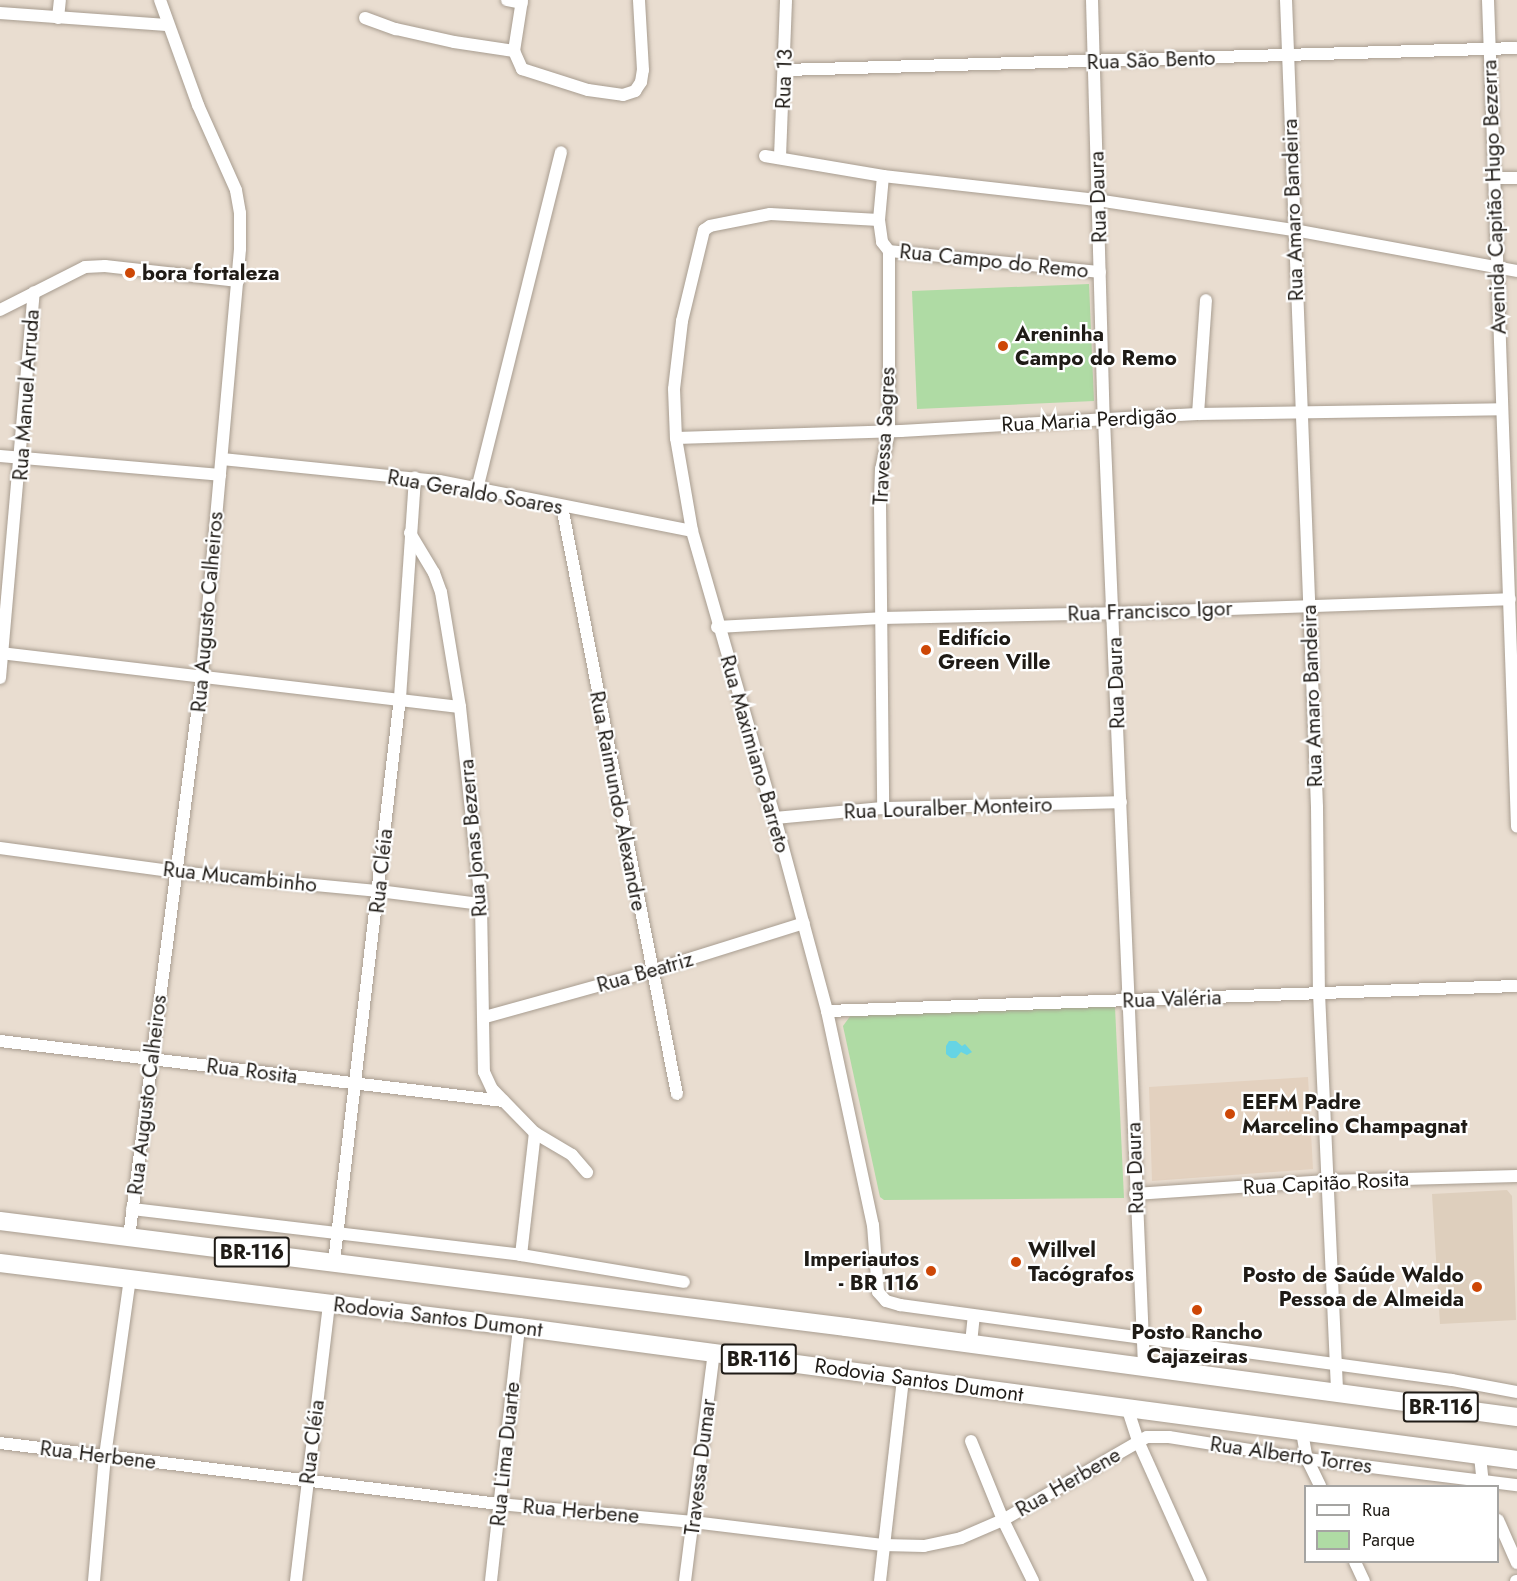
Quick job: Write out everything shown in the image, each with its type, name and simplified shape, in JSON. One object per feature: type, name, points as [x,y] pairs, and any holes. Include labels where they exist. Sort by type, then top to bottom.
[{"type":"highway","name":"Rodovia Santos Dumont","points":[[0,1221],[1144,1365],[1517,1417]]},
{"type":"highway","name":"Rodovia Santos Dumont","points":[[0,1263],[714,1352],[1517,1460]]},
{"type":"street","points":[[58,18],[60,0]]},
{"type":"street","name":"Rua Augusto Calheiros","points":[[129,1237],[202,675],[238,281],[240,213],[236,190],[167,25],[160,0]]},
{"type":"street","points":[[507,0],[522,2],[514,51],[522,69],[588,90],[613,95],[631,93],[638,88],[643,70],[639,0]]},
{"type":"street","name":"Rua 13","points":[[780,157],[786,0]]},
{"type":"street","name":"Rua Daura","points":[[1092,0],[1104,418],[1131,1000],[1135,1194],[1144,1365]]},
{"type":"street","name":"Rua Amaro Bandeira","points":[[1286,0],[1317,807],[1319,993],[1338,1365],[1337,1392]]},
{"type":"street","name":"Avenida Capitão Hugo Bezerra","points":[[1488,0],[1517,826]]},
{"type":"street","points":[[0,12],[167,25]]},
{"type":"street","points":[[365,18],[396,29],[454,42],[514,51]]},
{"type":"street","name":"Rua São Bento","points":[[785,70],[1094,63],[1287,54],[1517,48]]},
{"type":"street","points":[[477,489],[561,152]]},
{"type":"street","points":[[765,156],[883,176],[1097,200],[1294,230],[1517,271]]},
{"type":"street","name":"Travessa Sagres","points":[[883,176],[879,220],[882,242],[889,251],[889,432],[881,469],[883,808]]},
{"type":"street","points":[[1493,178],[1517,178]]},
{"type":"street","name":"Rua Maximiano Barreto","points":[[879,220],[770,214],[704,230],[682,321],[675,370],[676,438],[692,531],[717,627],[775,818],[827,1011],[873,1225],[878,1292],[886,1301],[900,1305],[974,1316]]},
{"type":"street","name":"Rua Campo do Remo","points":[[889,251],[1100,272]]},
{"type":"street","points":[[0,310],[85,267],[105,266],[238,281]]},
{"type":"street","name":"Rua Manuel Arruda","points":[[0,678],[34,292]]},
{"type":"street","points":[[1197,414],[1206,300]]},
{"type":"street","name":"Rua Maria Perdigão","points":[[676,438],[889,432],[1197,414],[1502,409]]},
{"type":"street","points":[[0,456],[220,475]]},
{"type":"street","name":"Rua Geraldo Soares","points":[[222,459],[415,478],[692,531]]},
{"type":"street","name":"Rua Cléia","points":[[334,1262],[400,698],[415,478]]},
{"type":"street","name":"Rua Raimundo Alexandre","points":[[561,507],[677,1094]]},
{"type":"street","name":"Rua Jonas Bezerra","points":[[410,533],[434,573],[441,592],[460,707],[481,904],[485,1017],[484,1072],[492,1089],[535,1133],[572,1155],[587,1173]]},
{"type":"street","name":"Rua Francisco Igor","points":[[717,627],[881,618],[1113,614],[1510,599]]},
{"type":"street","points":[[1,653],[400,698],[460,707]]},
{"type":"street","name":"Rua Louralber Monteiro","points":[[775,818],[883,808],[1121,802]]},
{"type":"street","name":"Rua Mucambinho","points":[[0,848],[177,872],[379,891],[481,904]]},
{"type":"street","name":"Rua Beatriz","points":[[485,1017],[651,971],[804,924]]},
{"type":"street","name":"Rua Valéria","points":[[827,1011],[1517,986]]},
{"type":"street","name":"Rua Rosita","points":[[0,1041],[503,1101]]},
{"type":"street","points":[[521,1255],[535,1133]]},
{"type":"street","name":"Rua Capitão Rosita","points":[[1135,1194],[1327,1180],[1517,1176]]},
{"type":"street","points":[[132,1209],[521,1255],[684,1282]]},
{"type":"street","points":[[94,1581],[105,1456],[130,1278]]},
{"type":"street","name":"Rua Cléia","points":[[296,1581],[329,1304]]},
{"type":"street","points":[[971,1343],[974,1316],[1452,1380],[1517,1392]]},
{"type":"street","name":"Rua Lima Duarte","points":[[490,1581],[519,1327]]},
{"type":"street","name":"Travessa Dumar","points":[[686,1581],[714,1352]]},
{"type":"street","points":[[880,1581],[903,1378]]},
{"type":"street","points":[[1127,1407],[1138,1441],[1201,1581]]},
{"type":"street","points":[[1302,1432],[1307,1459],[1320,1485]]},
{"type":"street","name":"Rua Alberto Torres","points":[[1138,1441],[1147,1437],[1169,1437],[1481,1484],[1517,1485]]},
{"type":"street","points":[[971,1441],[1003,1520],[1032,1581]]},
{"type":"street","name":"Rua Herbene","points":[[0,1443],[499,1504],[693,1522],[883,1545],[943,1544],[1003,1520],[1138,1441]]},
{"type":"street","points":[[1480,1456],[1481,1484]]},
{"type":"street","points":[[1499,1524],[1517,1563]]},
{"type":"street","points":[[1355,1563],[1364,1581]]},
{"type":"shaded area","name":"EEFM Padre Marcelino Champagnat","points":[[1308,1077],[1313,1169],[1152,1181],[1149,1087]]},
{"type":"shaded area","name":"Posto de Saúde Waldo Pessoa de Almeida","points":[[1507,1190],[1512,1196],[1516,1320],[1440,1324],[1432,1194]]},
{"type":"green space","name":"Areninha Campo do Remo","points":[[1089,284],[1094,401],[917,409],[912,291]]},
{"type":"green space","points":[[1108,1004],[1115,1007],[1124,1198],[884,1200],[880,1197],[843,1026],[851,1015]]},
{"type":"water","points":[[949,1041],[956,1041],[962,1046],[965,1044],[972,1052],[967,1055],[961,1052],[956,1058],[951,1058],[946,1054]]},
{"type":"place","name":"bora fortaleza","points":[[130,273]]},
{"type":"place","name":"Areninha Campo do Remo","points":[[1003,346]]},
{"type":"place","name":"Edifício Green Ville","points":[[926,650]]},
{"type":"place","name":"EEFM Padre Marcelino Champagnat","points":[[1230,1114]]},
{"type":"place","name":"Willvel Tacógrafos","points":[[1016,1262]]},
{"type":"place","name":"Imperiautos - BR 116","points":[[931,1271]]},
{"type":"place","name":"Posto de Saúde Waldo Pessoa de Almeida","points":[[1477,1287]]},
{"type":"place","name":"Posto Rancho Cajazeiras","points":[[1197,1310]]}]
